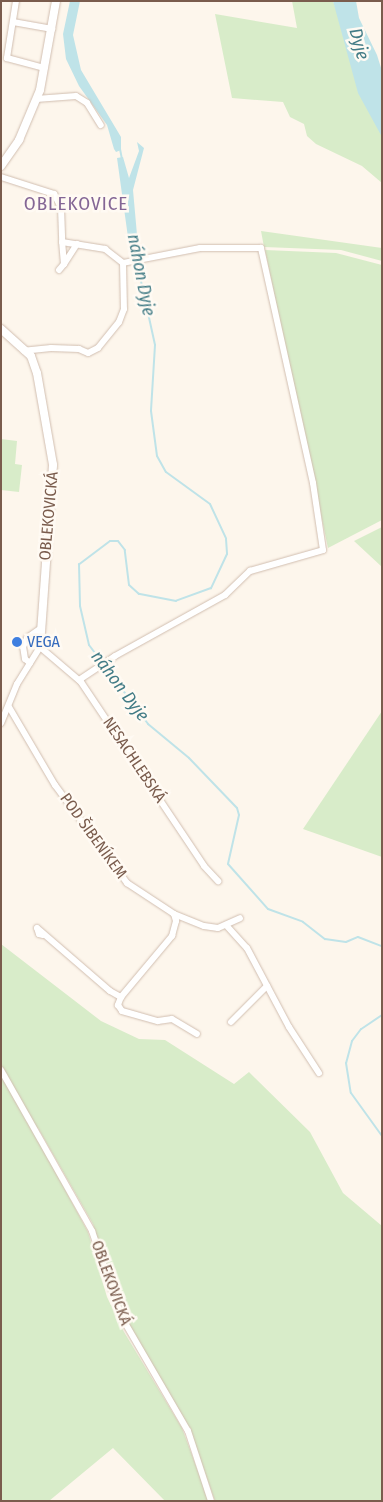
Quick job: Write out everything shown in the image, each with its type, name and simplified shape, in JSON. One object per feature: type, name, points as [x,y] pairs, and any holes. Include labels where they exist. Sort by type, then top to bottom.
[{"type":"street","points":[[16,1],[7,58],[44,68]]},
{"type":"street","points":[[1,166],[19,140],[36,99],[52,29],[56,1]]},
{"type":"street","points":[[13,22],[52,29]]},
{"type":"street","points":[[36,99],[76,96],[87,103],[101,125]]},
{"type":"street","points":[[1,177],[54,194],[61,207],[64,264]]},
{"type":"street","points":[[62,242],[105,249],[126,262],[140,258],[212,247],[261,248],[313,483],[323,550],[250,571],[224,595],[107,661],[79,680]]},
{"type":"street","points":[[59,270],[77,244]]},
{"type":"street","points":[[24,351],[51,348],[79,349],[88,353],[98,348],[119,322],[124,308],[126,262]]},
{"type":"street","name":"OBLEKOVICKÁ","points":[[1,330],[31,356],[37,373],[53,465],[40,647]]},
{"type":"street","points":[[30,663],[22,653],[23,647],[27,638],[40,629]]},
{"type":"street","points":[[1,723],[17,684],[40,647]]},
{"type":"street","name":"NESACHLEBSKÁ","points":[[40,647],[79,680],[204,866],[218,881]]},
{"type":"street","name":"POD ŠIBENÍKEM","points":[[9,707],[55,785],[127,883],[174,914],[204,926],[218,928],[240,918]]},
{"type":"street","points":[[174,914],[172,936],[121,996],[118,1005],[122,1010],[158,1021],[172,1019],[197,1034]]},
{"type":"street","points":[[226,925],[247,948],[319,1073]]},
{"type":"street","points":[[44,935],[110,991],[121,996]]},
{"type":"street","points":[[231,1022],[268,986]]},
{"type":"street","name":"OBLEKOVICKÁ","points":[[1,1070],[92,1231],[120,1316],[188,1431],[211,1501]]},
{"type":"green space","points":[[292,1],[333,1],[382,137],[382,183],[362,166],[316,144],[307,136],[304,124],[290,117],[283,102],[232,98],[215,14],[297,28]]},
{"type":"green space","points":[[261,231],[382,248],[382,261],[341,250],[264,247]]},
{"type":"green space","points":[[265,250],[336,253],[382,265],[382,520],[328,548]]},
{"type":"green space","points":[[1,439],[17,441],[15,464],[22,465],[19,492],[1,490]]},
{"type":"green space","points":[[382,527],[382,567],[354,541]]},
{"type":"green space","points":[[382,711],[382,857],[303,829]]},
{"type":"green space","points":[[1,944],[101,1021],[139,1039],[165,1040],[234,1084],[249,1072],[310,1132],[343,1193],[382,1226],[382,1501],[215,1501],[188,1425],[130,1327],[114,1294],[93,1224],[38,1128],[34,1132],[88,1232],[107,1297],[124,1332],[182,1428],[209,1501],[165,1501],[113,1448],[49,1501],[1,1501]]},
{"type":"water","points":[[70,1],[80,1],[73,35],[81,70],[121,137],[121,150],[116,152],[107,125],[79,86],[66,59],[63,34]]},
{"type":"water","name":"Dyje","points":[[333,1],[356,1],[359,18],[377,55],[382,71],[382,137],[358,93]]},
{"type":"water","points":[[137,142],[144,148],[133,190],[139,257],[131,259],[117,158],[123,157],[129,178],[139,151]]},
{"type":"waterway","points":[[120,149],[122,159]]},
{"type":"waterway","name":"náhon Dyje","points":[[137,263],[155,345],[151,411],[157,456],[166,472],[210,504],[226,539],[227,554],[211,588],[176,601],[139,594],[129,585],[125,550],[118,541],[110,541],[79,564],[80,606],[89,645],[148,724],[189,758],[237,808],[239,815],[228,864],[268,909],[303,922],[325,939],[346,942],[358,937],[382,946]]},
{"type":"waterway","name":"náhon Dyje","points":[[382,1015],[361,1029],[352,1041],[346,1063],[351,1093],[382,1136]]},
{"type":"place","name":"VEGA","points":[[17,642]]},
{"type":"district","name":"OBLEKOVICE","points":[[76,204]]}]
